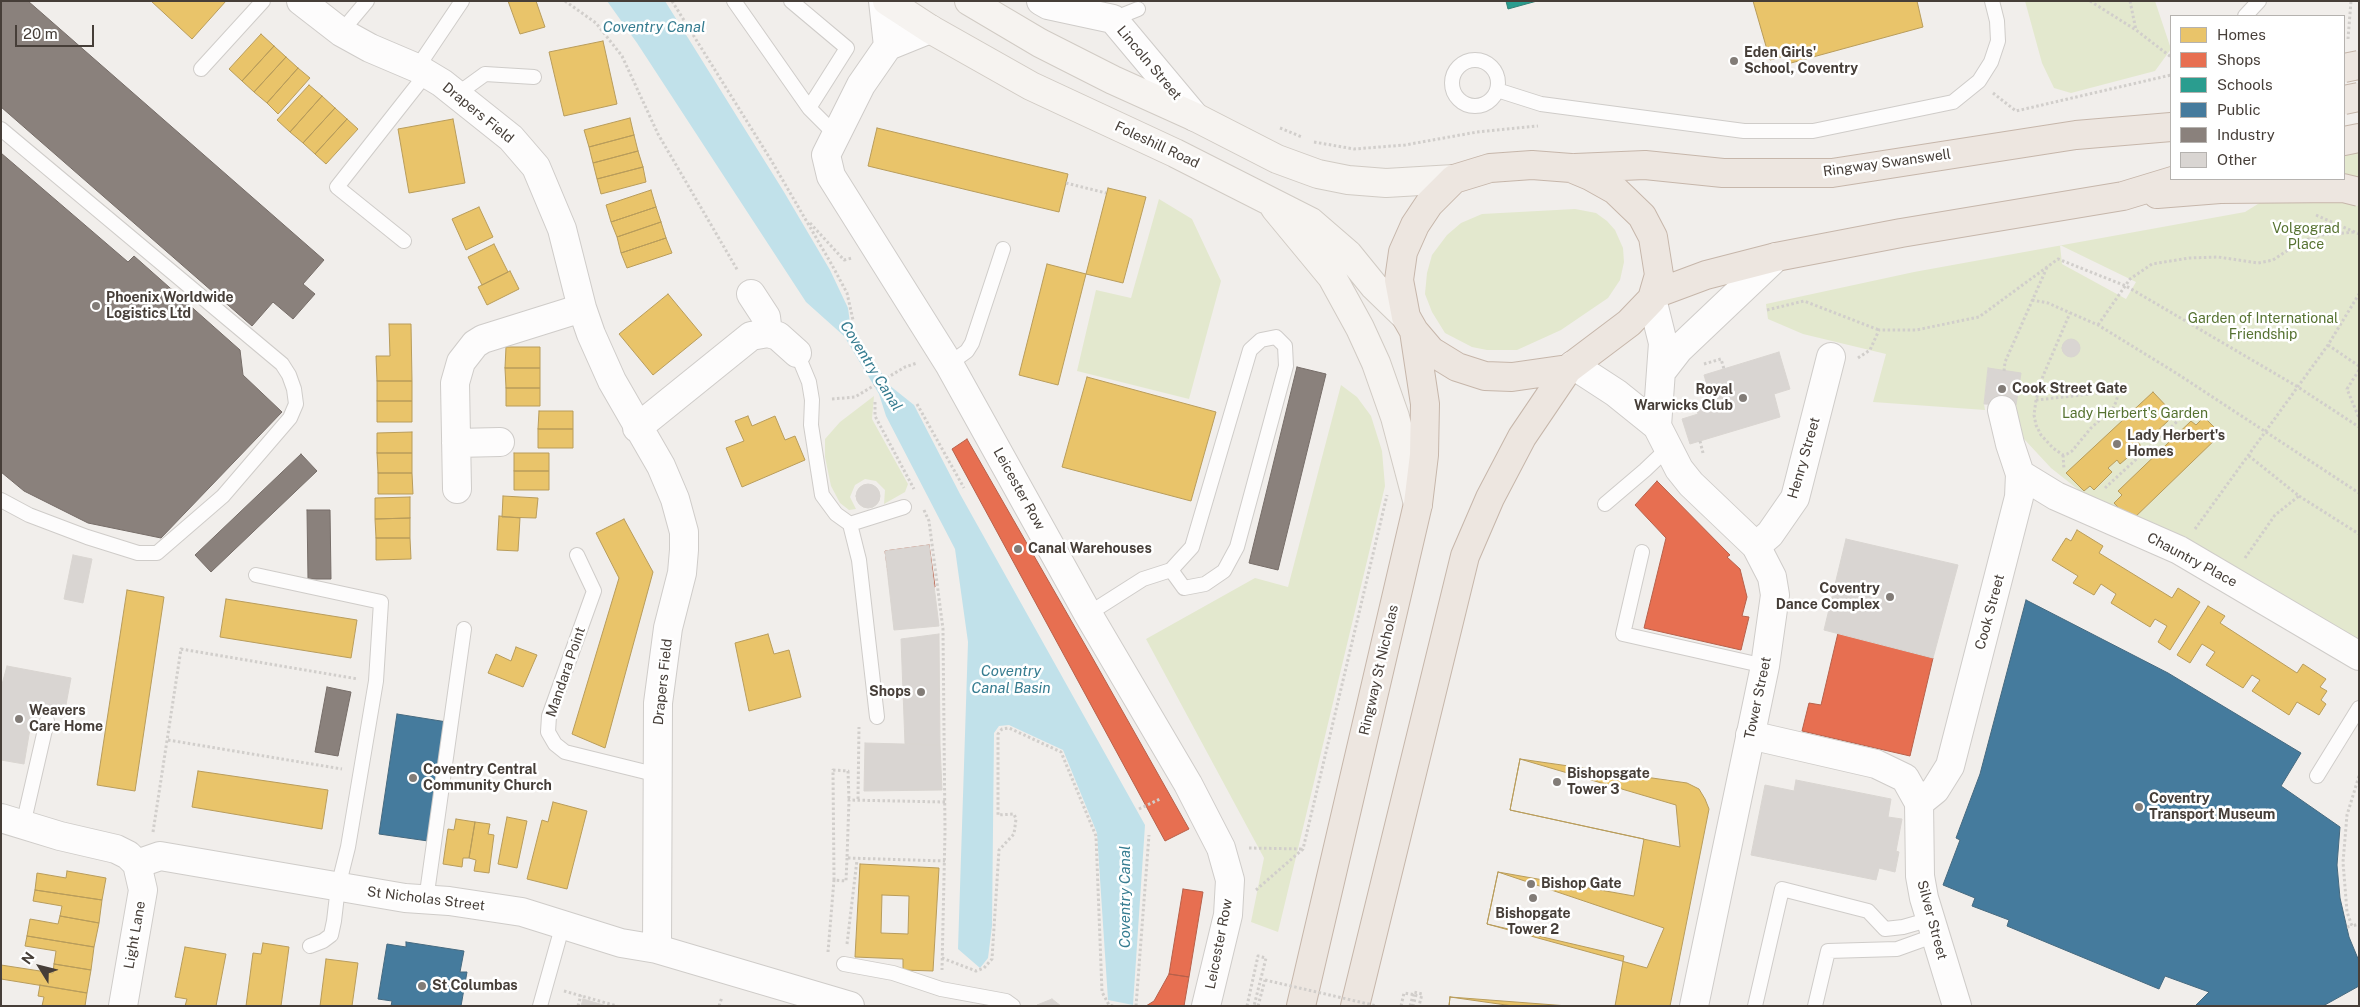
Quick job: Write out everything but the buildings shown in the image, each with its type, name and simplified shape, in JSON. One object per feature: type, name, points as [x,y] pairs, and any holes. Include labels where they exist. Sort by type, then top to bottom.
[{"type":"highway","points":[[2345,68],[2359,65]]},
{"type":"highway","points":[[2345,100],[2359,97]]},
{"type":"highway","points":[[2076,135],[2170,109]]},
{"type":"highway","name":"Ringway Swanswell","points":[[1454,179],[1467,174],[1510,166],[1571,168],[1645,165],[1723,173],[1832,173],[2076,135],[2170,127]]},
{"type":"highway","points":[[2345,141],[2359,138]]},
{"type":"highway","points":[[1355,1006],[1465,556],[1490,498],[1522,437],[1571,367],[1629,323],[1653,296],[1659,275],[1653,237],[1642,216],[1615,190],[1571,168]]},
{"type":"highway","name":"Ringway St Nicholas","points":[[1301,1006],[1418,504],[1424,455],[1426,404],[1410,324],[1398,280],[1403,252],[1415,226],[1430,204],[1454,179]]},
{"type":"highway","points":[[2123,196],[2176,180]]},
{"type":"highway","points":[[1653,296],[1706,274],[1776,258],[1902,233],[2123,196],[2220,189],[2343,188],[2359,192]]},
{"type":"highway","points":[[1410,324],[1431,351],[1457,367],[1485,376],[1512,378],[1571,367]]},
{"type":"main road","name":"Foleshill Road","points":[[885,1],[930,29],[1031,86],[1267,198],[1311,222],[1348,254],[1374,286],[1410,324]]},
{"type":"main road","points":[[969,1],[1040,43],[1278,158],[1318,174],[1348,180],[1386,183],[1454,179]]},
{"type":"main road","points":[[1267,198],[1332,277],[1360,328],[1376,363],[1395,417],[1418,504]]},
{"type":"street","name":"Drapers Field","points":[[301,1],[341,32],[370,48],[421,70],[511,138],[536,167],[562,229],[582,308],[612,382],[637,428],[661,466],[675,499],[684,532],[682,573],[668,628],[658,703],[657,950]]},
{"type":"street","points":[[885,1],[888,46],[930,29]]},
{"type":"street","name":"Lincoln Street","points":[[1041,1],[1048,5],[1115,10],[1195,117]]},
{"type":"street","name":"Leicester Row","points":[[888,46],[861,85],[835,134],[826,155],[830,176],[944,357],[1088,614],[1188,784],[1221,848],[1230,880],[1228,915],[1206,1006]]},
{"type":"street","points":[[1662,371],[1679,349],[1776,258]]},
{"type":"street","points":[[751,294],[766,317],[768,333]]},
{"type":"street","points":[[1653,296],[1663,343],[1662,437]]},
{"type":"street","points":[[457,489],[456,372],[461,362],[475,344],[495,334],[582,308]]},
{"type":"street","points":[[637,428],[751,336],[768,333],[778,336],[797,354]]},
{"type":"street","name":"Henry Street","points":[[1756,546],[1770,534],[1795,498],[1844,358]]},
{"type":"street","name":"Tower Street","points":[[1571,367],[1616,393],[1662,437],[1673,461],[1691,484],[1756,546],[1772,577],[1775,595],[1765,666],[1694,1006]]},
{"type":"street","name":"Cook Street","points":[[1919,803],[1935,790],[1950,766],[2019,497],[2020,474],[2002,410]]},
{"type":"street","points":[[456,443],[500,442]]},
{"type":"street","name":"Chauntry Place","points":[[2020,474],[2056,496],[2179,550],[2359,656]]},
{"type":"street","points":[[1750,735],[1876,764],[1905,778],[1919,803]]},
{"type":"street","name":"Silver Street","points":[[1919,803],[1920,876],[1957,1006]]},
{"type":"street","points":[[12,822],[116,849],[143,862]]},
{"type":"street","name":"St Nicholas Street","points":[[143,862],[160,856],[338,887],[522,912],[622,943],[657,950],[850,1006]]},
{"type":"street","name":"Light Lane","points":[[122,1006],[143,890],[143,862]]},
{"type":"lane","points":[[201,69],[263,1]]},
{"type":"lane","points":[[341,32],[367,1]]},
{"type":"lane","points":[[404,241],[337,187],[421,70],[462,1]]},
{"type":"lane","points":[[734,1],[808,108],[835,134]]},
{"type":"lane","points":[[791,1],[847,48],[808,108]]},
{"type":"lane","points":[[1497,90],[1541,104],[1744,131],[1813,130],[1953,102],[1979,81],[1991,62],[1998,41],[1997,21],[1992,1]]},
{"type":"lane","points":[[2246,15],[2259,1]]},
{"type":"lane","points":[[1115,10],[1138,9]]},
{"type":"lane","points":[[456,95],[485,74],[534,77]]},
{"type":"lane","points":[[1,128],[282,364],[289,375],[294,389],[296,404],[290,418],[223,496],[157,553],[138,553],[87,537],[29,515],[1,500]]},
{"type":"lane","points":[[944,357],[967,351],[972,343],[1003,249]]},
{"type":"lane","points":[[1088,614],[1143,579],[1171,570],[1192,547],[1250,350],[1261,340],[1276,337],[1285,346],[1286,366],[1238,547],[1224,571],[1204,584],[1184,588],[1171,570]]},
{"type":"lane","points":[[797,354],[809,382],[815,460],[822,495],[836,514],[850,524],[859,560],[877,717]]},
{"type":"lane","points":[[1605,504],[1646,470],[1662,437]]},
{"type":"lane","points":[[850,524],[904,507]]},
{"type":"lane","points":[[1642,552],[1624,634],[1765,666]]},
{"type":"lane","name":"Mandara Point","points":[[577,556],[594,591],[549,716],[548,732],[555,744],[565,752],[658,775]]},
{"type":"lane","points":[[256,575],[381,602],[376,682],[348,847],[338,887],[331,935],[323,941],[310,946]]},
{"type":"lane","points":[[426,900],[464,629]]},
{"type":"lane","points":[[2317,776],[2359,708]]},
{"type":"lane","points":[[12,822],[46,721]]},
{"type":"lane","points":[[1755,1006],[1782,889],[1868,910],[1885,929],[1933,927]]},
{"type":"lane","points":[[540,1006],[563,924]]},
{"type":"lane","points":[[1815,1006],[1828,951],[1897,948],[1933,927]]},
{"type":"lane","points":[[844,964],[893,973],[941,989],[1006,1001],[1012,1006]]},
{"type":"path","points":[[565,1],[596,23],[622,56],[658,134],[751,294]]},
{"type":"path","points":[[672,1],[804,217],[847,293],[853,320]]},
{"type":"path","points":[[2090,1],[2136,30],[2170,55]]},
{"type":"path","points":[[2130,1],[2136,30]]},
{"type":"path","points":[[1979,81],[2016,112],[2170,74]]},
{"type":"path","points":[[1313,142],[1354,149],[1371,148],[1405,145],[1477,132],[1540,126]]},
{"type":"path","points":[[1278,127],[1304,138]]},
{"type":"path","points":[[1066,183],[1106,193]]},
{"type":"path","points":[[2098,325],[2130,279],[2152,264],[2189,258],[2218,257],[2258,263],[2274,260],[2300,242],[2321,235],[2354,232]]},
{"type":"path","points":[[1767,310],[1804,301],[1879,330],[1916,330],[1979,317],[2058,259],[2126,286],[2298,387],[2359,427]]},
{"type":"path","points":[[2004,371],[2005,362],[2049,264]]},
{"type":"path","points":[[2179,550],[2328,345],[2359,294]]},
{"type":"path","points":[[2032,300],[2048,303],[2098,325],[2176,373],[2359,493]]},
{"type":"path","points":[[2063,455],[2047,442],[2036,425],[2034,414],[2036,400],[2051,355],[2070,313]]},
{"type":"path","points":[[1844,358],[1870,350],[1879,330]]},
{"type":"path","points":[[2328,345],[2359,368],[2346,389],[2359,418]]},
{"type":"path","points":[[1701,364],[1722,359],[1724,369]]},
{"type":"path","points":[[855,397],[905,367]]},
{"type":"path","points":[[2036,400],[2119,391],[2113,408],[2091,428],[2072,451],[2063,455]]},
{"type":"path","points":[[875,402],[875,416],[916,493]]},
{"type":"path","points":[[917,404],[964,488]]},
{"type":"path","points":[[2104,489],[2182,417]]},
{"type":"path","points":[[2063,455],[2063,466],[2066,474]]},
{"type":"path","points":[[2249,456],[2299,496],[2359,534]]},
{"type":"path","points":[[1228,915],[1303,849],[1389,486]]},
{"type":"path","points":[[2240,558],[2245,559],[2275,515],[2299,496]]},
{"type":"path","points":[[923,508],[929,521],[943,630],[945,862],[941,989]]},
{"type":"path","points":[[143,862],[168,740],[181,649],[376,682]]},
{"type":"path","points":[[858,799],[859,719],[877,717]]},
{"type":"path","points":[[942,958],[976,971],[984,968],[992,959],[999,850],[1014,834],[1016,819],[1014,814],[998,815],[998,734],[1002,729],[1009,728],[1061,752],[1096,836],[1102,992],[1108,1005],[1113,1006]]},
{"type":"path","points":[[168,740],[360,772]]},
{"type":"path","points":[[828,953],[834,880],[834,770],[848,771],[849,800],[846,881],[834,880]]},
{"type":"path","points":[[2352,926],[2344,893],[2343,847],[2347,815],[2359,776]]},
{"type":"path","points":[[1139,809],[1160,799]]},
{"type":"path","points":[[849,800],[945,802]]},
{"type":"path","points":[[1136,1006],[1149,835]]},
{"type":"path","points":[[1221,848],[1303,849]]},
{"type":"path","points":[[847,858],[858,860],[945,862]]},
{"type":"path","points":[[844,964],[858,860]]},
{"type":"path","points":[[2347,927],[2359,924]]},
{"type":"path","points":[[1246,1006],[1258,956],[1266,958],[1256,1006]]},
{"type":"path","points":[[1256,1006],[1265,980],[1377,1006]]},
{"type":"path","points":[[546,986],[616,1006]]},
{"type":"path","points":[[1412,1006],[1414,992],[1422,994],[1419,1006]]},
{"type":"path","points":[[1401,1006],[1404,993],[1416,995],[1412,1006]]},
{"type":"path","points":[[578,1006],[581,995]]},
{"type":"green space","points":[[2025,1],[2155,1],[2170,46],[2170,50],[2155,71],[2071,93],[2054,88],[2042,63]]},
{"type":"green space","points":[[2359,130],[2359,645],[2080,491],[2051,468],[2024,439],[2017,418],[2016,405],[1988,368],[1985,410],[1873,402],[1886,354],[1803,334],[1768,319],[1766,304],[1914,272],[2060,246],[2062,264],[2126,299],[2136,282],[2061,245],[2245,212],[2296,180],[2345,180],[2345,142]]},
{"type":"green space","points":[[1159,199],[1192,219],[1221,281],[1189,399],[1077,371],[1096,290],[1131,298]]},
{"type":"green space","points":[[1575,209],[1596,213],[1607,221],[1615,230],[1623,248],[1624,262],[1620,280],[1608,298],[1561,330],[1517,350],[1487,350],[1472,347],[1445,333],[1432,312],[1425,294],[1427,273],[1432,255],[1447,235],[1461,223],[1482,214]]},
{"type":"green space","points":[[1341,385],[1357,397],[1371,416],[1382,451],[1385,486],[1278,932],[1251,922],[1264,858],[1146,639],[1255,578],[1288,587]]},
{"type":"green space","points":[[874,396],[872,419],[908,484],[905,492],[884,504],[885,490],[876,481],[865,479],[855,485],[850,497],[856,509],[849,510],[840,503],[831,486],[825,457],[825,439],[840,422]]},
{"type":"water","name":"Coventry Canal Basin","points":[[607,1],[665,1],[784,192],[830,270],[848,308],[850,323],[889,385],[914,405],[960,494],[1145,825],[1133,1005],[1108,1000],[1097,833],[1063,750],[1009,725],[999,726],[994,733],[992,926],[988,958],[980,968],[958,949],[968,642],[955,549],[886,416],[879,394],[844,336],[806,302],[637,43]]},
{"type":"place","name":"Eden Girls' School, Coventry","points":[[1734,61]]},
{"type":"place","name":"Phoenix Worldwide Logistics Ltd","points":[[96,306]]},
{"type":"place","name":"Cook Street Gate","points":[[2002,389]]},
{"type":"place","name":"Royal Warwicks Club","points":[[1743,398]]},
{"type":"place","name":"Lady Herbert's Homes","points":[[2117,444]]},
{"type":"place","name":"Canal Warehouses","points":[[1018,549]]},
{"type":"place","name":"Coventry Dance Complex","points":[[1890,597]]},
{"type":"place","name":"Shops","points":[[921,692]]},
{"type":"place","name":"Weavers Care Home","points":[[19,719]]},
{"type":"place","name":"Coventry Central Community Church","points":[[413,778]]},
{"type":"place","name":"Bishopsgate Tower 3","points":[[1557,782]]},
{"type":"place","name":"Coventry Transport Museum","points":[[2139,807]]},
{"type":"place","name":"Bishop Gate","points":[[1531,884]]},
{"type":"place","name":"Bishopgate Tower 2","points":[[1533,898]]},
{"type":"place","name":"St Columbas","points":[[422,986]]},
{"type":"water label","name":"Coventry Canal","points":[[654,27]]},
{"type":"water label","name":"Coventry Canal","points":[[871,366]]},
{"type":"water label","name":"Coventry Canal","points":[[1125,897]]},
{"type":"park label","name":"Volgograd Place","points":[[2306,237]]},
{"type":"park label","name":"Garden of International Friendship","points":[[2263,328]]},
{"type":"park label","name":"Lady Herbert's Garden","points":[[2135,414]]}]
